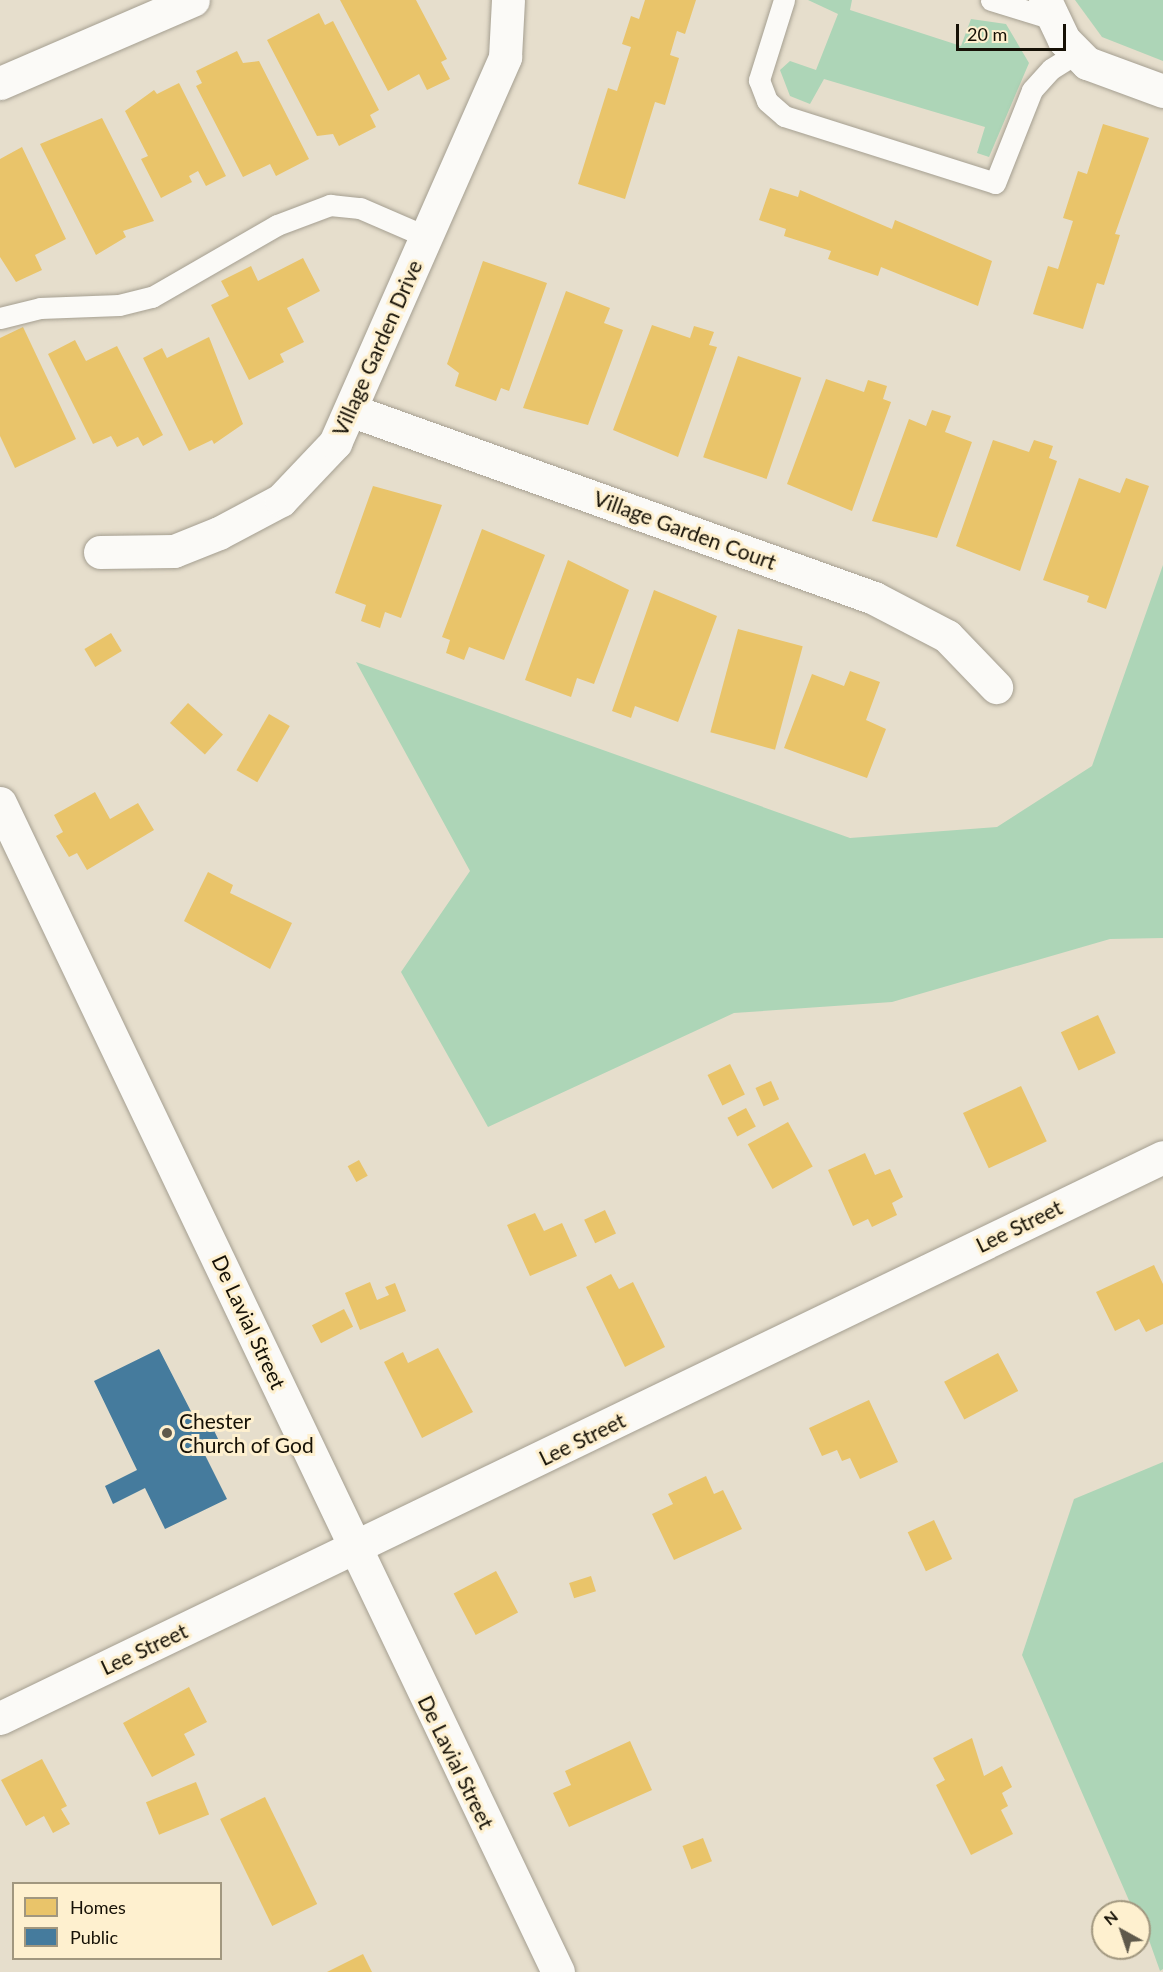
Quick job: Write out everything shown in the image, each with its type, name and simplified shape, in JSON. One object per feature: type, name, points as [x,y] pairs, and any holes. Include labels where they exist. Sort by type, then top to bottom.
[{"type":"street","points":[[0,83],[193,0]]},
{"type":"street","name":"Village Garden Drive","points":[[100,552],[174,550],[281,500],[318,465],[353,411],[506,57],[508,0]]},
{"type":"street","points":[[1048,9],[1077,53],[1098,70],[1163,91]]},
{"type":"street","name":"Village Garden Court","points":[[353,411],[874,598],[947,636],[996,687]]},
{"type":"street","name":"De Lavial Street","points":[[0,803],[558,1972]]},
{"type":"street","name":"Lee Street","points":[[0,1718],[355,1550],[1163,1157]]},
{"type":"lane","points":[[784,0],[759,80],[767,101],[784,116],[995,183],[1032,90],[1051,69],[1077,53]]},
{"type":"lane","points":[[991,0],[1048,9]]},
{"type":"lane","points":[[0,318],[40,308],[119,305],[152,297],[277,225],[330,205],[360,208],[427,237]]},
{"type":"green space","points":[[808,0],[852,0],[850,10],[961,46],[971,19],[1006,24],[1029,63],[989,157],[977,153],[985,127],[824,79],[810,104],[790,96],[780,70],[790,61],[816,70],[838,14]]},
{"type":"green space","points":[[1075,0],[1163,0],[1163,61],[1102,37]]},
{"type":"green space","points":[[1163,565],[1163,938],[1110,939],[892,1002],[734,1013],[488,1127],[401,972],[470,871],[356,662],[850,838],[997,827],[1092,766]]},
{"type":"green space","points":[[1163,1462],[1163,1969],[1160,1971],[1151,1946],[1151,1900],[1129,1900],[1022,1655],[1074,1499]]},
{"type":"building: Homes","points":[[340,0],[416,0],[447,59],[441,62],[450,79],[427,90],[419,74],[388,91]]},
{"type":"building: Homes","points":[[645,0],[696,0],[685,34],[677,31],[670,55],[679,58],[665,105],[655,102],[625,199],[578,184],[608,88],[617,91],[631,47],[622,44],[631,16],[639,19]]},
{"type":"building: Homes","points":[[319,13],[325,25],[333,21],[379,110],[370,115],[376,127],[339,146],[333,134],[317,136],[267,40]]},
{"type":"building: Homes","points":[[237,51],[243,63],[259,61],[309,159],[276,176],[270,164],[243,177],[196,86],[202,83],[196,71]]},
{"type":"building: Homes","points":[[179,83],[226,176],[206,186],[198,171],[189,176],[192,182],[161,198],[141,159],[148,156],[125,111],[154,90],[157,94]]},
{"type":"building: Homes","points":[[102,118],[154,221],[123,231],[126,237],[96,255],[40,144]]},
{"type":"building: Homes","points":[[1103,124],[1149,138],[1115,234],[1120,235],[1104,285],[1097,283],[1083,329],[1033,314],[1048,266],[1058,269],[1073,221],[1063,218],[1078,171],[1087,174]]},
{"type":"building: Homes","points":[[22,147],[66,239],[35,255],[42,270],[16,282],[0,257],[0,159]]},
{"type":"building: Homes","points":[[770,188],[798,197],[800,190],[892,229],[895,220],[992,261],[978,306],[881,267],[878,276],[828,259],[831,251],[784,236],[786,229],[759,220]]},
{"type":"building: Homes","points":[[303,258],[320,291],[287,308],[304,342],[280,354],[284,362],[249,380],[211,305],[229,296],[221,281],[251,266],[258,281]]},
{"type":"building: Homes","points":[[483,261],[547,283],[509,391],[501,388],[496,401],[455,386],[459,373],[447,364]]},
{"type":"building: Homes","points":[[566,291],[610,308],[604,323],[623,330],[588,425],[523,408]]},
{"type":"building: Homes","points":[[652,325],[690,338],[694,326],[714,332],[709,345],[717,347],[678,457],[613,430]]},
{"type":"building: Homes","points":[[23,327],[76,439],[15,468],[0,436],[0,338]]},
{"type":"building: Homes","points":[[209,337],[243,424],[214,444],[212,440],[189,451],[143,358],[162,348],[167,358]]},
{"type":"building: Homes","points":[[75,340],[86,361],[117,346],[163,435],[143,446],[138,437],[117,447],[111,436],[93,444],[48,354]]},
{"type":"building: Homes","points":[[738,356],[801,378],[767,479],[703,457]]},
{"type":"building: Homes","points":[[826,379],[864,392],[868,380],[887,386],[883,399],[891,402],[852,511],[787,484]]},
{"type":"building: Homes","points":[[932,410],[951,416],[945,432],[972,442],[937,538],[872,521],[909,419],[926,426]]},
{"type":"building: Homes","points":[[993,440],[1029,452],[1034,440],[1053,446],[1049,458],[1057,461],[1020,571],[956,546]]},
{"type":"building: Homes","points":[[1079,478],[1120,493],[1126,478],[1149,486],[1106,609],[1087,602],[1089,596],[1043,580]]},
{"type":"building: Homes","points":[[373,486],[442,505],[401,618],[385,612],[380,628],[361,621],[366,605],[335,593]]},
{"type":"building: Homes","points":[[482,529],[545,555],[504,660],[469,647],[464,660],[446,653],[450,640],[442,637]]},
{"type":"building: Homes","points":[[568,560],[629,590],[594,684],[577,678],[571,697],[525,680]]},
{"type":"building: Homes","points":[[654,590],[717,616],[678,722],[635,706],[631,718],[612,711]]},
{"type":"building: Homes","points":[[738,629],[803,646],[775,750],[710,732]]},
{"type":"building: Homes","points":[[111,633],[122,651],[95,667],[84,649]]},
{"type":"building: Homes","points":[[850,671],[880,682],[866,720],[886,729],[867,778],[784,748],[812,674],[844,686]]},
{"type":"building: Homes","points":[[188,703],[223,734],[205,755],[170,723]]},
{"type":"building: Homes","points":[[269,714],[290,726],[257,782],[236,770]]},
{"type":"building: Homes","points":[[95,792],[110,819],[138,803],[154,830],[87,870],[77,853],[69,857],[56,836],[63,832],[54,815]]},
{"type":"building: Homes","points":[[208,872],[233,885],[230,893],[292,923],[270,969],[184,921]]},
{"type":"building: Homes","points":[[1098,1015],[1116,1053],[1079,1070],[1061,1032]]},
{"type":"building: Homes","points":[[730,1064],[745,1095],[722,1106],[708,1075]]},
{"type":"building: Homes","points":[[771,1081],[779,1099],[764,1106],[755,1088]]},
{"type":"building: Homes","points":[[1021,1086],[1047,1141],[989,1168],[963,1113]]},
{"type":"building: Homes","points":[[746,1108],[756,1127],[737,1136],[727,1118]]},
{"type":"building: Homes","points":[[788,1122],[813,1167],[772,1189],[748,1144]]},
{"type":"building: Homes","points":[[865,1153],[875,1175],[890,1169],[903,1197],[892,1203],[897,1215],[872,1227],[868,1219],[853,1226],[828,1170]]},
{"type":"building: Homes","points":[[359,1160],[368,1176],[356,1182],[348,1166]]},
{"type":"building: Homes","points":[[605,1210],[616,1234],[595,1243],[584,1220]]},
{"type":"building: Homes","points":[[535,1213],[544,1231],[562,1223],[577,1256],[530,1276],[507,1225]]},
{"type":"building: Homes","points":[[1154,1265],[1163,1284],[1163,1324],[1146,1332],[1139,1319],[1115,1331],[1096,1292]]},
{"type":"building: Homes","points":[[611,1274],[619,1289],[633,1282],[665,1347],[625,1367],[586,1287]]},
{"type":"building: Homes","points":[[370,1282],[377,1300],[389,1295],[385,1287],[395,1283],[406,1311],[360,1330],[345,1293]]},
{"type":"building: Homes","points":[[344,1309],[353,1327],[321,1343],[312,1325]]},
{"type":"building: Homes","points":[[438,1348],[473,1412],[422,1438],[384,1362],[403,1352],[408,1363]]},
{"type":"building: Homes","points":[[998,1353],[1018,1391],[964,1420],[944,1382]]},
{"type":"building: Homes","points":[[869,1400],[898,1462],[860,1479],[850,1458],[842,1461],[837,1450],[822,1456],[809,1428]]},
{"type":"building: Homes","points":[[706,1476],[714,1494],[723,1490],[742,1529],[674,1560],[652,1514],[673,1504],[668,1494]]},
{"type":"building: Homes","points":[[934,1520],[952,1559],[926,1571],[908,1532]]},
{"type":"building: Homes","points":[[496,1571],[518,1612],[476,1635],[454,1594]]},
{"type":"building: Homes","points":[[591,1576],[596,1591],[574,1598],[569,1583]]},
{"type":"building: Homes","points":[[189,1687],[207,1722],[184,1734],[195,1755],[152,1777],[123,1723]]},
{"type":"building: Homes","points":[[972,1738],[984,1776],[1002,1766],[1012,1787],[1002,1793],[1008,1806],[1001,1810],[1013,1834],[971,1855],[936,1785],[945,1780],[933,1758]]},
{"type":"building: Homes","points":[[630,1741],[652,1790],[569,1827],[553,1793],[571,1785],[565,1771]]},
{"type":"building: Homes","points":[[42,1759],[67,1806],[61,1809],[70,1824],[53,1833],[44,1816],[26,1826],[1,1780]]},
{"type":"building: Homes","points":[[196,1782],[209,1814],[159,1835],[146,1802]]},
{"type":"building: Homes","points":[[265,1797],[317,1904],[272,1926],[220,1819]]},
{"type":"building: Homes","points":[[703,1838],[712,1861],[691,1869],[682,1846]]},
{"type":"building: Homes","points":[[363,1954],[372,1972],[327,1972]]},
{"type":"building: Public","name":"Chester Church of God","points":[[159,1349],[197,1423],[208,1418],[220,1443],[203,1451],[227,1499],[165,1529],[145,1488],[113,1504],[105,1486],[137,1470],[94,1381]]},
{"type":"place","name":"Chester Church of God","points":[[167,1433]]}]
